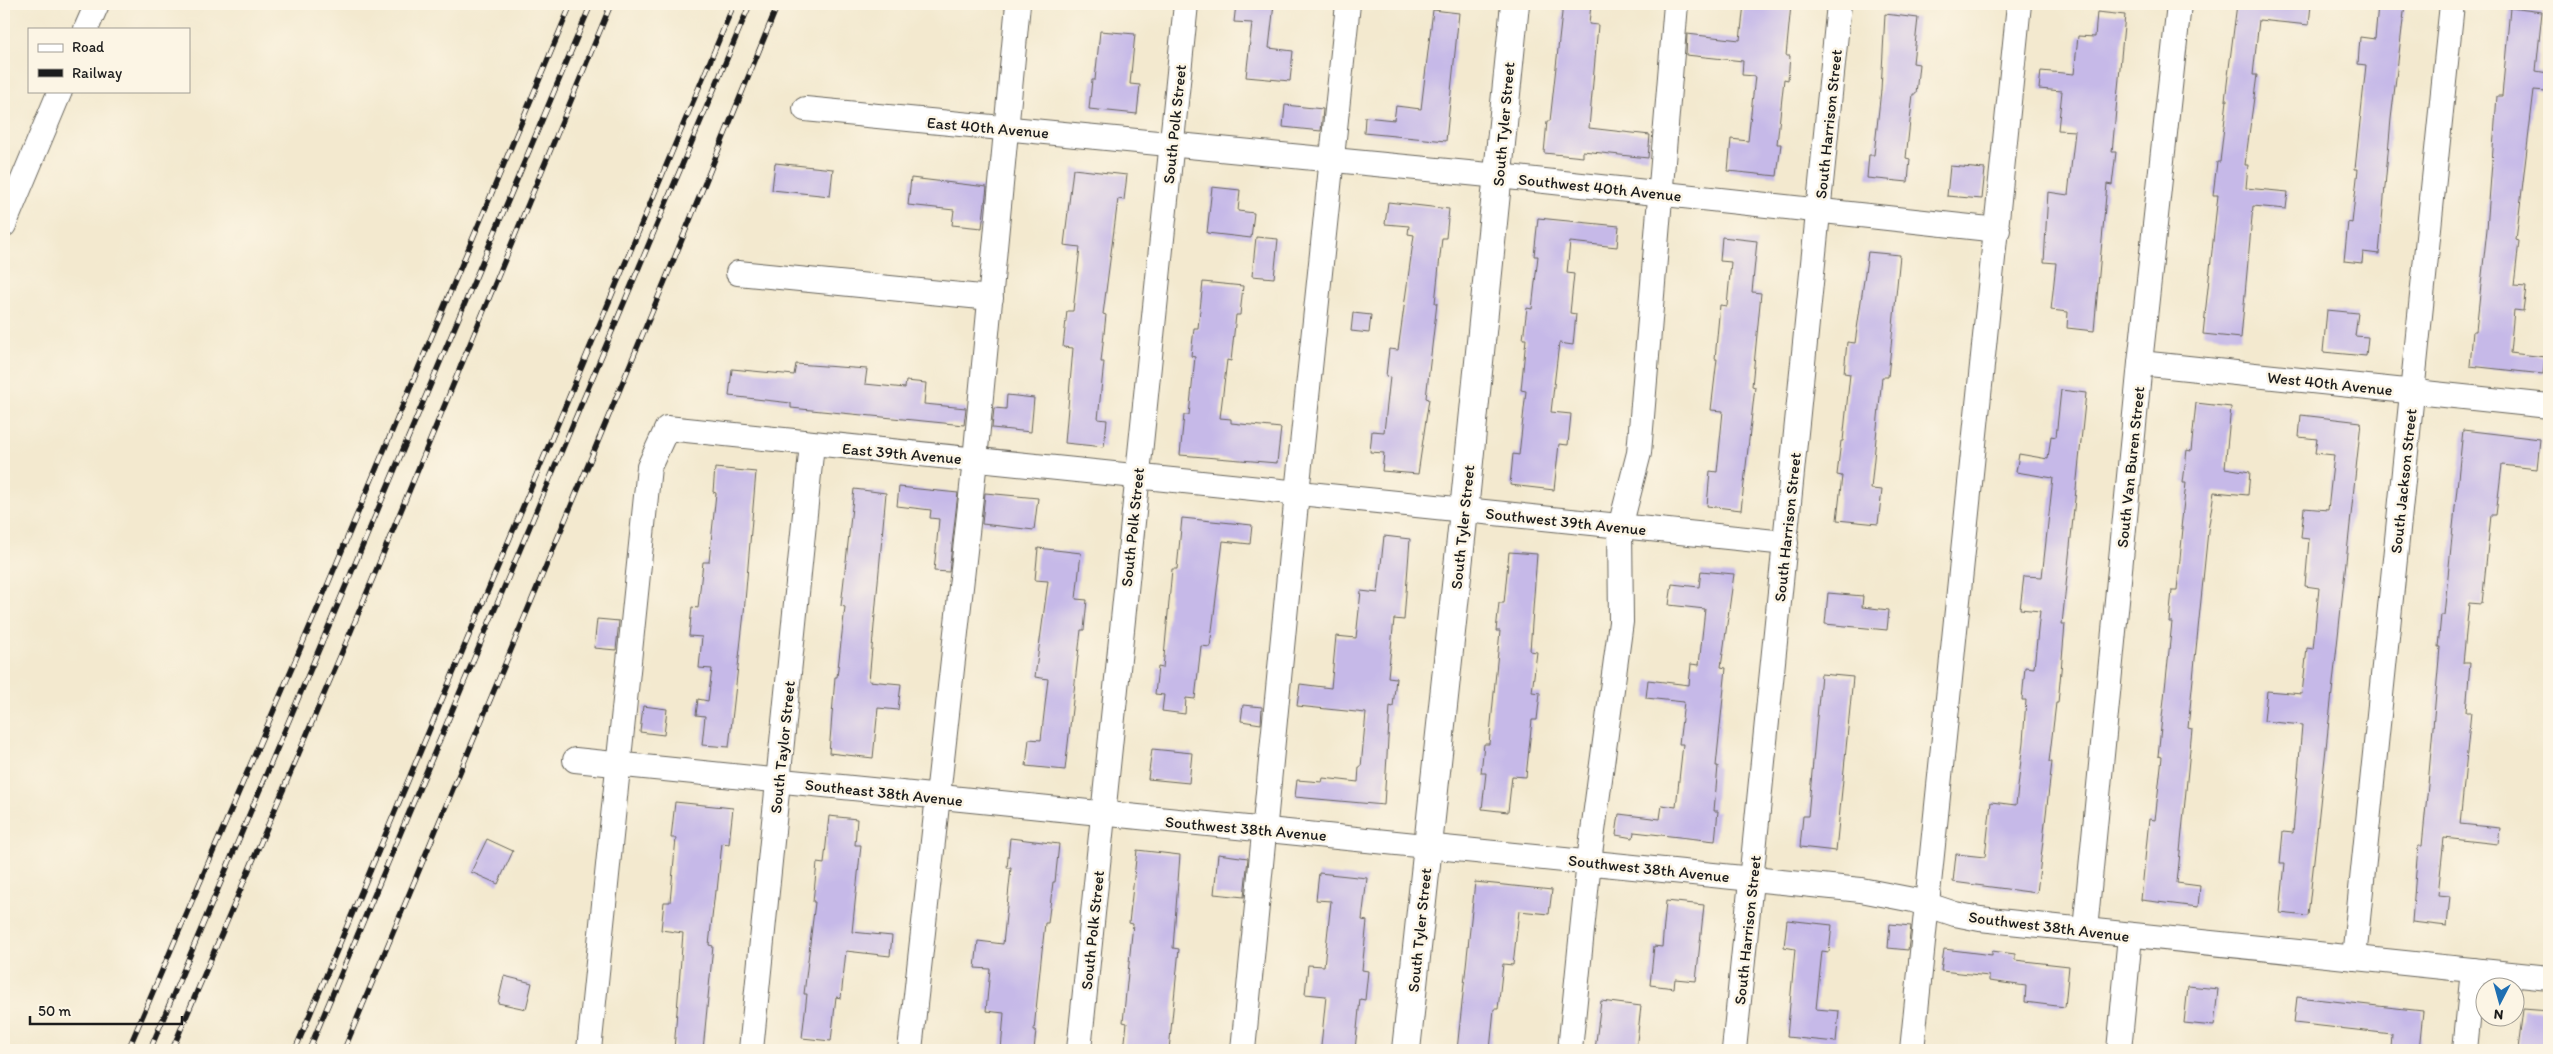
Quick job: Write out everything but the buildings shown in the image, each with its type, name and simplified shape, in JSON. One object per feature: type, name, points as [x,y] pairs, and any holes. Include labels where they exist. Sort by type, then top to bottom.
[{"type":"main road","name":"South Tyler Street","points":[[1406,1050],[1464,511],[1515,4]]},
{"type":"street","points":[[86,28],[97,4]]},
{"type":"street","points":[[910,1050],[975,460],[1008,128],[1018,4]]},
{"type":"street","name":"South Polk Street","points":[[1079,1050],[1186,4]]},
{"type":"street","points":[[1243,1050],[1348,4]]},
{"type":"street","points":[[1570,1050],[1589,861],[1621,622],[1620,527],[1639,453],[1662,194],[1676,4]]},
{"type":"street","name":"South Harrison Street","points":[[1734,1050],[1839,4]]},
{"type":"street","points":[[1912,1050],[1998,230],[2019,4]]},
{"type":"street","name":"South Van Buren Street","points":[[2085,930],[2140,363],[2179,4]]},
{"type":"street","name":"South Jackson Street","points":[[2354,958],[2452,4]]},
{"type":"street","points":[[4,226],[60,92]]},
{"type":"street","name":"East 40th Avenue","points":[[805,109],[1172,144]]},
{"type":"street","name":"Southwest 40th Avenue","points":[[1172,144],[1498,176],[1998,230]]},
{"type":"street","points":[[738,273],[991,298]]},
{"type":"street","name":"West 40th Avenue","points":[[2140,363],[2549,406]]},
{"type":"street","name":"East 39th Avenue","points":[[617,764],[649,467],[667,428],[1137,476]]},
{"type":"street","name":"South Taylor Street","points":[[751,1050],[812,444]]},
{"type":"street","name":"Southwest 39th Avenue","points":[[1137,476],[1786,543]]},
{"type":"street","name":"Southeast 38th Avenue","points":[[575,760],[1104,814]]},
{"type":"street","points":[[589,1050],[617,764]]},
{"type":"street","name":"Southwest 38th Avenue","points":[[1104,814],[1589,861],[1876,892],[1927,904],[1967,917],[2130,936],[2549,978]]},
{"type":"street","points":[[2119,1050],[2130,936]]},
{"type":"street","points":[[2465,1050],[2473,970]]},
{"type":"railway","points":[[128,1050],[325,591],[571,4]]},
{"type":"railway","points":[[150,1050],[591,4]]},
{"type":"railway","points":[[172,1050],[351,631],[611,4]]},
{"type":"railway","points":[[295,1050],[734,4]]},
{"type":"railway","points":[[309,1050],[750,4]]},
{"type":"railway","points":[[344,1050],[672,264],[778,4]]}]
